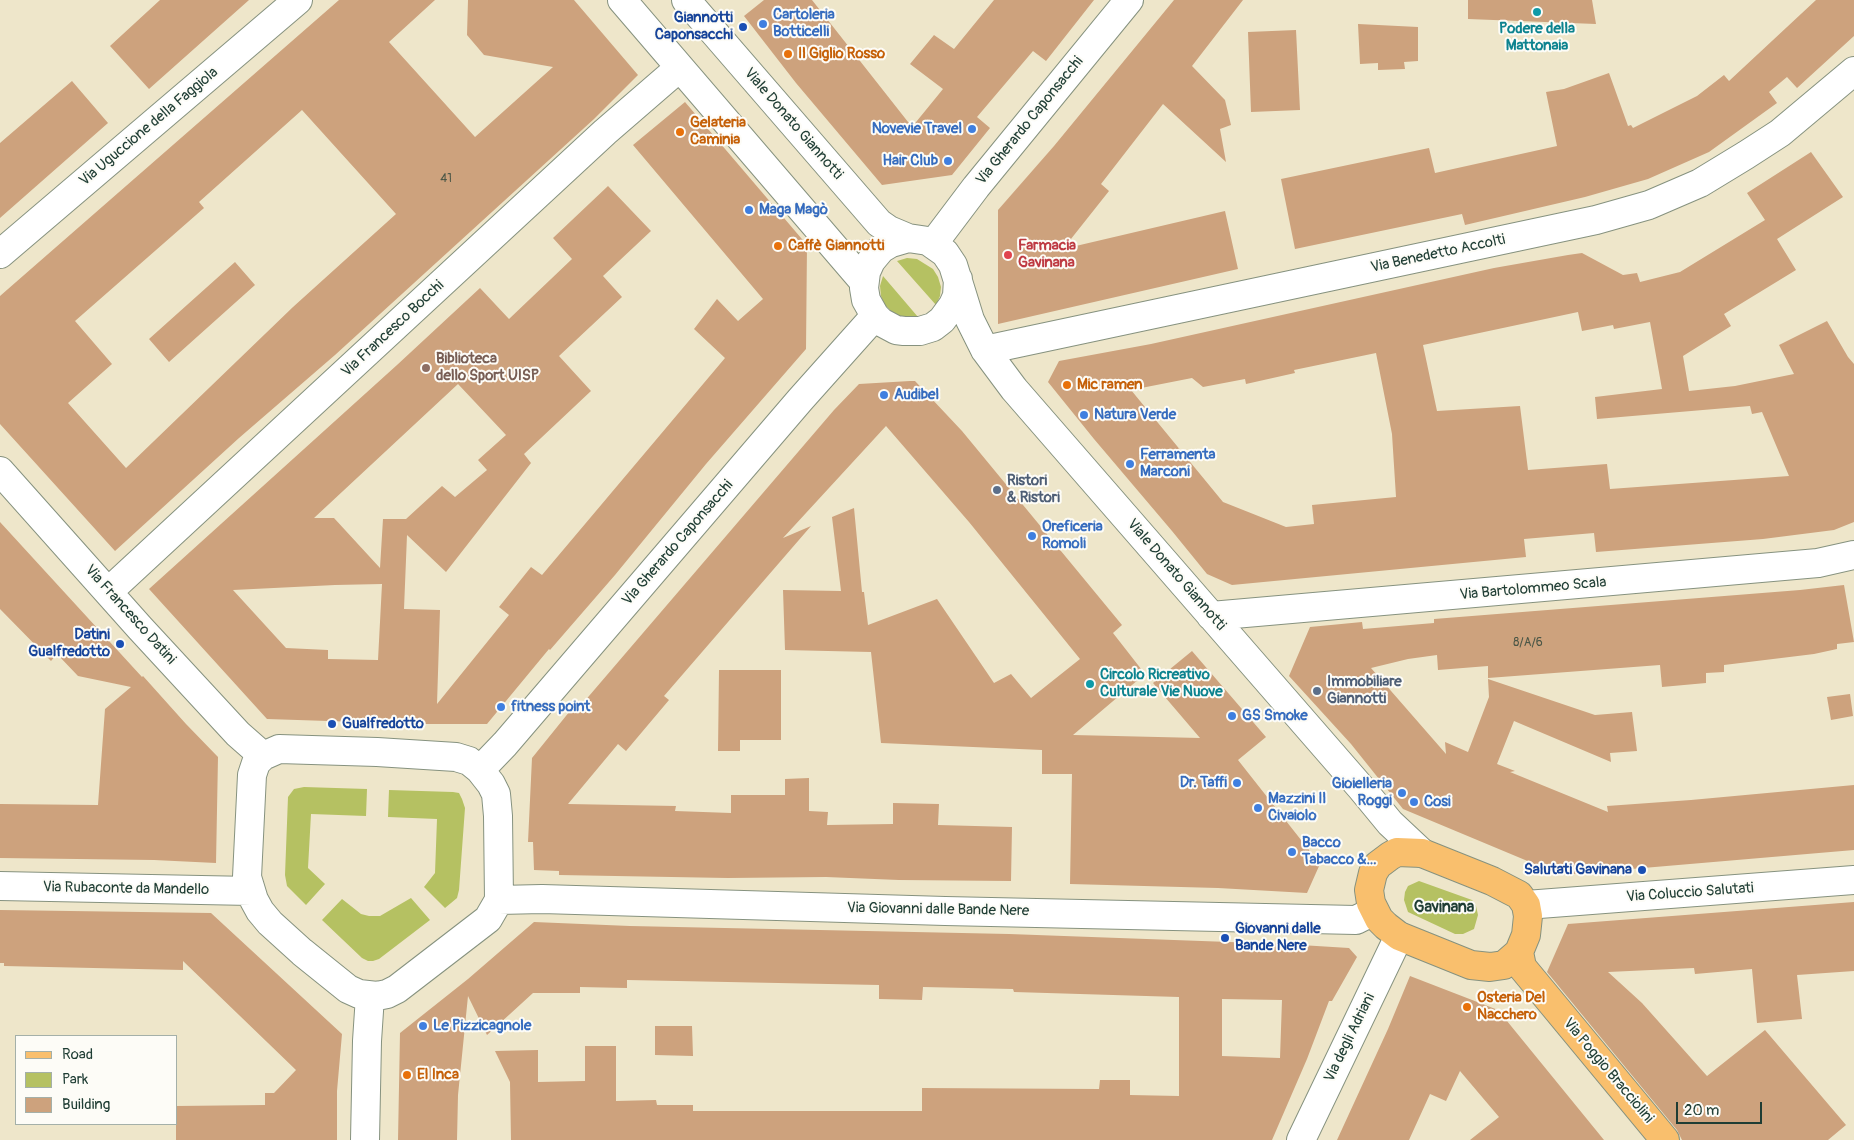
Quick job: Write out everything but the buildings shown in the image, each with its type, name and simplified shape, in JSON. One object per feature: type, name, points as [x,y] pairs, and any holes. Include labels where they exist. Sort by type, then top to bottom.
[{"type":"main road","points":[[1397,852],[1422,853],[1492,881],[1519,895],[1526,905],[1528,924],[1519,952],[1504,965],[1490,967],[1471,965],[1399,936],[1386,926],[1374,911],[1370,890],[1373,873],[1378,865],[1390,856],[1397,852]]},
{"type":"main road","name":"Via Poggio Bracciolini","points":[[1519,952],[1522,967],[1665,1140]]},
{"type":"street","name":"Via Uguccione della Faggiola","points":[[0,254],[298,0]]},
{"type":"street","points":[[622,0],[864,282]]},
{"type":"street","name":"Viale Donato Giannotti","points":[[686,0],[879,222],[889,230],[921,241],[945,253],[950,259],[958,280],[970,320],[985,350],[1014,389],[1362,788],[1390,823],[1422,853]]},
{"type":"street","name":"Via Gherardo Caponsacchi","points":[[921,241],[976,187],[1129,0]]},
{"type":"street","name":"Via Francesco Bocchi","points":[[108,592],[605,132],[679,68]]},
{"type":"street","name":"Via Benedetto Accolti","points":[[985,350],[1587,222],[1649,205],[1700,183],[1753,151],[1780,133],[1854,71]]},
{"type":"street","points":[[921,241],[891,243],[876,254],[870,263],[864,282],[866,300],[875,316],[888,326],[904,331],[920,331],[933,327],[942,320],[953,305],[957,296],[958,280]]},
{"type":"street","name":"Via Gherardo Caponsacchi","points":[[480,770],[510,738],[875,316]]},
{"type":"street","name":"Via Francesco Datini","points":[[0,471],[238,734],[263,756]]},
{"type":"street","name":"Via Bartolommeo Scala","points":[[1211,616],[1818,563],[1854,555]]},
{"type":"street","points":[[280,750],[377,752],[456,757],[469,761],[480,770],[496,794],[499,900],[488,919],[397,989],[388,994],[370,996],[359,994],[348,988],[302,952],[270,923],[260,911],[251,891],[246,864],[252,775],[256,763],[263,756],[280,750]]},
{"type":"street","name":"Via Coluccio Salutati","points":[[1526,905],[1854,880]]},
{"type":"street","name":"Via Rubaconte da Mandello","points":[[0,886],[251,891]]},
{"type":"street","name":"Via Giovanni dalle Bande Nere","points":[[499,900],[542,899],[1356,920],[1374,911]]},
{"type":"street","name":"Via degli Adriani","points":[[1301,1140],[1399,936]]},
{"type":"street","points":[[365,1140],[370,996]]},
{"type":"green space","points":[[907,258],[917,259],[933,269],[938,277],[941,287],[936,305],[897,261]]},
{"type":"green space","points":[[883,276],[918,317],[910,319],[901,317],[885,305],[881,296],[880,286]]},
{"type":"green space","points":[[304,787],[367,789],[366,816],[311,814],[308,868],[325,884],[306,905],[287,886],[285,875],[288,797],[294,789]]},
{"type":"green space","points":[[389,790],[453,792],[459,793],[462,799],[465,808],[459,890],[457,898],[445,908],[424,887],[435,873],[437,819],[388,817]]},
{"type":"green space","points":[[1419,881],[1472,900],[1478,915],[1474,929],[1463,934],[1455,934],[1408,912],[1404,900],[1405,892],[1408,886]]},
{"type":"green space","points":[[411,898],[430,920],[379,959],[373,961],[362,958],[322,920],[342,899],[361,914],[380,916]]},
{"type":"place","name":"Podere della Mattonaia","points":[[1537,12]]},
{"type":"place","name":"Cartoleria Botticelli","points":[[763,24]]},
{"type":"place","name":"Giannotti Caponsacchi","points":[[743,27]]},
{"type":"place","name":"Il Giglio Rosso","points":[[788,54]]},
{"type":"place","name":"Novevie Travel","points":[[972,129]]},
{"type":"place","name":"Gelateria Caminia","points":[[680,132]]},
{"type":"place","name":"Hair Club","points":[[948,161]]},
{"type":"place","name":"Maga Magò","points":[[749,210]]},
{"type":"place","name":"Caffè Giannotti","points":[[778,246]]},
{"type":"place","name":"Farmacia Gavinana","points":[[1008,255]]},
{"type":"place","name":"Biblioteca dello Sport UISP","points":[[426,368]]},
{"type":"place","name":"Mic ramen","points":[[1067,385]]},
{"type":"place","name":"Audibel","points":[[884,395]]},
{"type":"place","name":"Natura Verde","points":[[1084,415]]},
{"type":"place","name":"Ferramenta Marconi","points":[[1130,464]]},
{"type":"place","name":"Ristori & Ristori","points":[[997,490]]},
{"type":"place","name":"Oreficeria Romoli","points":[[1032,536]]},
{"type":"place","name":"Datini Gualfredotto","points":[[120,644]]},
{"type":"place","name":"Circolo Ricreativo Culturale Vie Nuove","points":[[1090,684]]},
{"type":"place","name":"Immobiliare Giannotti","points":[[1317,691]]},
{"type":"place","name":"fitness point","points":[[501,707]]},
{"type":"place","name":"GS Smoke","points":[[1232,716]]},
{"type":"place","name":"Gualfredotto","points":[[332,724]]},
{"type":"place","name":"Dr. Taffi","points":[[1237,783]]},
{"type":"place","name":"Gioielleria Roggi","points":[[1402,793]]},
{"type":"place","name":"Cosi","points":[[1414,802]]},
{"type":"place","name":"Mazzini Il Civaiolo","points":[[1258,808]]},
{"type":"place","name":"Bacco Tabacco &...","points":[[1292,852]]},
{"type":"place","name":"Salutati Gavinana","points":[[1642,870]]},
{"type":"place","name":"Giovanni dalle Bande Nere","points":[[1225,938]]},
{"type":"place","name":"Osteria Del Nacchero","points":[[1467,1007]]},
{"type":"place","name":"Le Pizzicagnole","points":[[423,1026]]},
{"type":"place","name":"El Inca","points":[[407,1075]]},
{"type":"district","name":"Gavinana","points":[[1444,908]]}]
